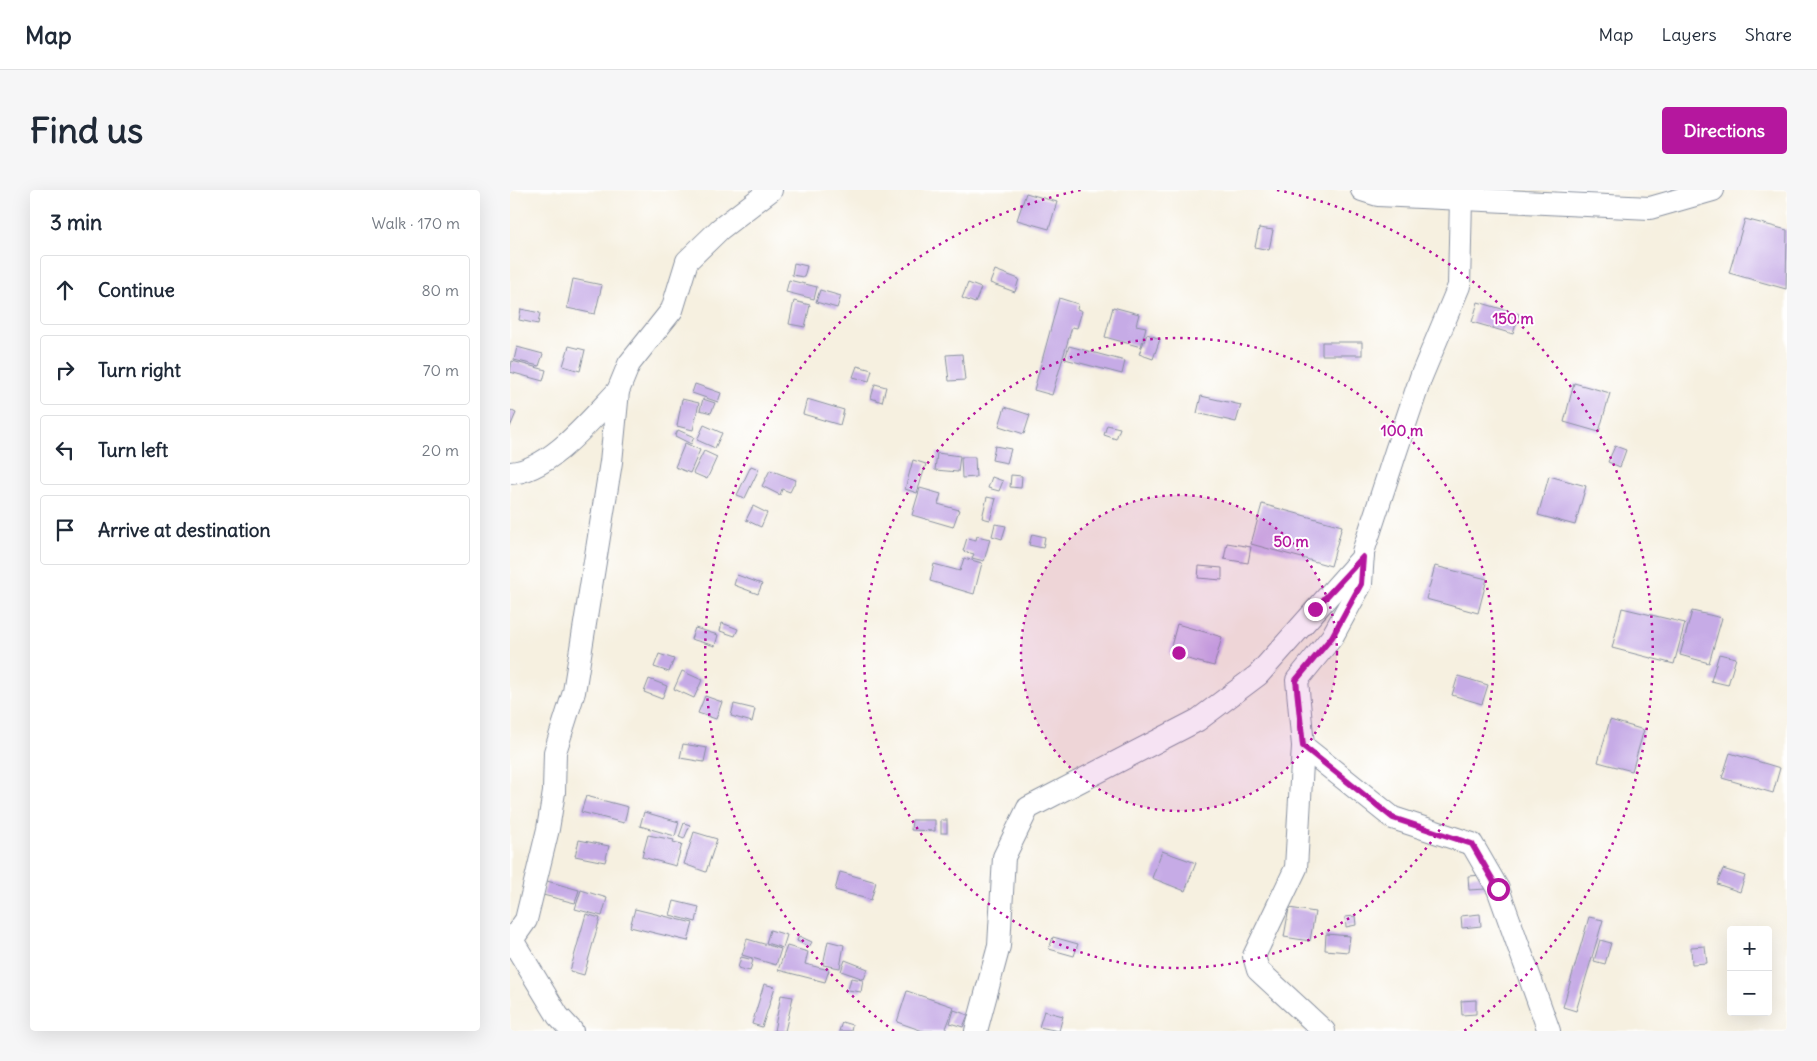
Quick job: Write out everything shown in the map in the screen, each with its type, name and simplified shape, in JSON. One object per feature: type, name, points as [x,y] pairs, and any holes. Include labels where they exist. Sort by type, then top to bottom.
[{"type":"street","points":[[572,1031],[558,1016],[512,940],[526,920],[548,829],[554,792],[555,752],[574,692],[611,462],[618,392],[629,364],[672,310],[687,261],[720,229],[771,190]]},
{"type":"street","points":[[1362,190],[1378,195],[1463,194],[1650,208],[1713,190]]},
{"type":"street","points":[[1324,1031],[1258,970],[1254,956],[1296,868],[1303,746],[1296,680],[1332,637],[1361,584],[1363,557],[1421,377],[1459,286],[1463,194]]},
{"type":"street","points":[[510,472],[522,472],[565,446],[618,392]]},
{"type":"street","points":[[976,1031],[999,946],[1004,857],[1028,808],[1198,720],[1258,675],[1363,557]]},
{"type":"street","points":[[1303,746],[1393,818],[1472,844],[1498,889],[1549,1031]]},
{"type":"building","points":[[1026,193],[1057,202],[1049,229],[1017,220]]},
{"type":"building","points":[[1745,219],[1787,230],[1786,289],[1729,273]]},
{"type":"building","points":[[1259,228],[1273,230],[1269,250],[1255,247]]},
{"type":"building","points":[[794,263],[807,266],[804,277],[792,275]]},
{"type":"building","points":[[995,270],[1019,279],[1015,292],[990,283]]},
{"type":"building","points":[[573,279],[602,285],[595,314],[567,308]]},
{"type":"building","points":[[789,280],[817,287],[814,299],[786,292]]},
{"type":"building","points":[[968,283],[981,288],[975,303],[962,298]]},
{"type":"building","points":[[820,290],[841,296],[837,308],[816,302]]},
{"type":"building","points":[[1059,298],[1078,304],[1077,309],[1082,311],[1077,328],[1072,327],[1052,395],[1034,390]]},
{"type":"building","points":[[794,301],[810,305],[805,327],[789,324]]},
{"type":"building","points":[[1478,302],[1519,314],[1513,334],[1472,322]]},
{"type":"building","points":[[1113,307],[1139,314],[1136,325],[1146,327],[1141,347],[1105,337]]},
{"type":"building","points":[[521,309],[540,313],[538,324],[519,320]]},
{"type":"building","points":[[1147,334],[1160,339],[1153,359],[1139,354]]},
{"type":"building","points":[[1322,342],[1362,342],[1362,355],[1322,355]]},
{"type":"building","points":[[569,346],[585,350],[580,371],[563,366]]},
{"type":"building","points":[[1069,346],[1125,361],[1122,374],[1065,359]]},
{"type":"building","points":[[517,347],[543,354],[539,366],[514,360]]},
{"type":"building","points":[[962,354],[965,380],[949,381],[946,355]]},
{"type":"building","points":[[512,361],[546,370],[543,381],[510,372]]},
{"type":"building","points":[[857,366],[872,370],[869,381],[853,377]]},
{"type":"building","points":[[1574,383],[1610,393],[1599,432],[1564,422]]},
{"type":"building","points":[[695,384],[721,393],[718,402],[692,393]]},
{"type":"building","points":[[875,384],[886,387],[882,402],[871,398]]},
{"type":"building","points":[[1201,396],[1241,405],[1236,422],[1197,413]]},
{"type":"building","points":[[682,399],[699,403],[693,430],[677,426]]},
{"type":"building","points":[[703,399],[715,403],[711,413],[700,410]]},
{"type":"building","points":[[807,399],[844,410],[840,425],[803,414]]},
{"type":"building","points":[[1005,407],[1030,415],[1024,434],[999,426]]},
{"type":"building","points":[[510,410],[516,413],[510,427]]},
{"type":"building","points":[[704,425],[722,433],[715,448],[697,440]]},
{"type":"building","points":[[1107,425],[1120,428],[1116,439],[1104,435]]},
{"type":"building","points":[[678,430],[694,437],[691,444],[675,436]]},
{"type":"building","points":[[685,443],[700,450],[690,473],[675,467]]},
{"type":"building","points":[[995,446],[1011,449],[1007,463],[992,460]]},
{"type":"building","points":[[1615,446],[1626,450],[1620,467],[1608,462]]},
{"type":"building","points":[[704,451],[717,457],[707,479],[693,473]]},
{"type":"building","points":[[937,453],[960,456],[958,472],[935,470]]},
{"type":"building","points":[[961,457],[975,457],[976,477],[962,478]]},
{"type":"building","points":[[913,460],[926,464],[917,493],[905,489]]},
{"type":"building","points":[[751,466],[759,469],[745,498],[737,495]]},
{"type":"building","points":[[770,470],[796,480],[790,492],[782,489],[780,495],[762,486]]},
{"type":"building","points":[[1011,475],[1022,476],[1021,488],[1010,487]]},
{"type":"building","points":[[1549,476],[1586,486],[1575,525],[1538,515]]},
{"type":"building","points":[[992,477],[1003,481],[999,491],[988,488]]},
{"type":"building","points":[[920,488],[941,494],[938,504],[959,510],[953,527],[912,515]]},
{"type":"building","points":[[987,497],[996,499],[990,520],[982,518]]},
{"type":"building","points":[[1262,504],[1342,526],[1331,566],[1251,544]]},
{"type":"building","points":[[753,506],[767,513],[761,527],[746,520]]},
{"type":"building","points":[[995,524],[1006,526],[1002,539],[992,536]]},
{"type":"building","points":[[1032,534],[1045,537],[1043,548],[1029,545]]},
{"type":"building","points":[[977,536],[990,539],[984,561],[972,558],[974,554],[963,551],[967,538],[976,540]]},
{"type":"building","points":[[1227,543],[1251,547],[1248,563],[1224,559]]},
{"type":"building","points":[[964,558],[982,563],[974,594],[930,581],[934,564],[960,571]]},
{"type":"building","points":[[1199,566],[1222,568],[1222,580],[1198,578]]},
{"type":"building","points":[[1435,566],[1487,579],[1478,613],[1426,599]]},
{"type":"building","points":[[737,575],[762,584],[758,594],[734,585]]},
{"type":"building","points":[[1622,608],[1685,623],[1674,664],[1612,648]]},
{"type":"building","points":[[1692,611],[1722,618],[1709,663],[1680,655]]},
{"type":"building","points":[[722,623],[738,629],[735,636],[720,631]]},
{"type":"building","points":[[1177,624],[1222,637],[1214,666],[1169,654]]},
{"type":"building","points":[[695,628],[718,635],[715,646],[691,639]]},
{"type":"building","points":[[659,654],[674,659],[669,672],[654,667]]},
{"type":"building","points":[[1719,654],[1736,658],[1728,685],[1711,681]]},
{"type":"building","points":[[682,671],[702,680],[694,698],[674,689]]},
{"type":"building","points":[[1458,676],[1488,685],[1482,704],[1452,695]]},
{"type":"building","points":[[649,679],[667,686],[662,699],[644,692]]},
{"type":"building","points":[[705,696],[722,702],[716,719],[698,713]]},
{"type":"building","points":[[734,704],[755,709],[752,722],[731,716]]},
{"type":"building","points":[[1610,720],[1644,730],[1632,771],[1598,762]]},
{"type":"building","points":[[683,744],[707,748],[704,762],[680,758]]},
{"type":"building","points":[[1730,753],[1780,768],[1773,793],[1722,778]]},
{"type":"building","points":[[586,796],[628,807],[624,823],[581,812]]},
{"type":"building","points":[[644,812],[679,822],[675,836],[640,826]]},
{"type":"building","points":[[912,820],[935,820],[935,831],[911,830]]},
{"type":"building","points":[[941,820],[947,820],[947,833],[941,833]]},
{"type":"building","points":[[684,823],[690,825],[684,839],[679,837]]},
{"type":"building","points":[[694,832],[717,839],[706,872],[684,864]]},
{"type":"building","points":[[648,835],[674,840],[673,842],[682,844],[676,866],[642,857]]},
{"type":"building","points":[[579,840],[609,846],[605,862],[575,856]]},
{"type":"building","points":[[1162,851],[1196,863],[1185,891],[1152,878]]},
{"type":"building","points":[[1723,869],[1745,876],[1740,892],[1717,884]]},
{"type":"building","points":[[840,872],[876,882],[871,900],[835,890]]},
{"type":"building","points":[[1484,875],[1486,889],[1469,890],[1468,876]]},
{"type":"building","points":[[547,881],[579,890],[575,903],[543,895]]},
{"type":"building","points":[[581,890],[607,898],[602,916],[575,909]]},
{"type":"building","points":[[674,901],[699,907],[696,922],[670,915]]},
{"type":"building","points":[[1289,908],[1315,912],[1310,941],[1284,937]]},
{"type":"building","points":[[635,909],[693,923],[688,941],[630,927]]},
{"type":"building","points":[[586,914],[600,918],[584,975],[570,971]]},
{"type":"building","points":[[1480,914],[1481,926],[1462,928],[1461,916]]},
{"type":"building","points":[[1355,916],[1356,925],[1346,927],[1345,917]]},
{"type":"building","points":[[1589,917],[1603,920],[1576,1011],[1563,1007]]},
{"type":"building","points":[[770,930],[787,935],[783,948],[766,943]]},
{"type":"building","points":[[1326,934],[1350,936],[1348,952],[1325,950]]},
{"type":"building","points":[[799,936],[812,942],[809,947],[797,941]]},
{"type":"building","points":[[1053,937],[1078,944],[1074,956],[1049,949]]},
{"type":"building","points":[[747,939],[781,949],[776,965],[742,955]]},
{"type":"building","points":[[1600,940],[1611,943],[1605,964],[1594,961]]},
{"type":"building","points":[[828,941],[844,945],[840,968],[823,965]]},
{"type":"building","points":[[787,946],[808,952],[805,964],[829,970],[825,982],[778,970]]},
{"type":"building","points":[[1705,946],[1707,963],[1692,964],[1691,947]]},
{"type":"building","points":[[741,957],[753,960],[750,971],[738,968]]},
{"type":"building","points":[[845,960],[868,969],[864,979],[841,971]]},
{"type":"building","points":[[851,978],[863,980],[861,992],[848,990]]},
{"type":"building","points":[[764,984],[775,987],[762,1027],[752,1024]]},
{"type":"building","points":[[907,991],[954,1007],[945,1031],[923,1031],[897,1022]]},
{"type":"building","points":[[781,995],[793,997],[785,1031],[774,1031]]},
{"type":"building","points":[[1476,1000],[1476,1014],[1462,1015],[1461,1001]]},
{"type":"building","points":[[954,1010],[968,1015],[963,1027],[950,1023]]},
{"type":"building","points":[[1044,1011],[1063,1016],[1059,1031],[1039,1027]]},
{"type":"building","points":[[842,1022],[852,1025],[851,1031],[839,1031]]},
{"type":"route","points":[[1315,609],[1363,557],[1361,584],[1332,637],[1296,680],[1303,746],[1393,818],[1472,844],[1498,889]]}]
